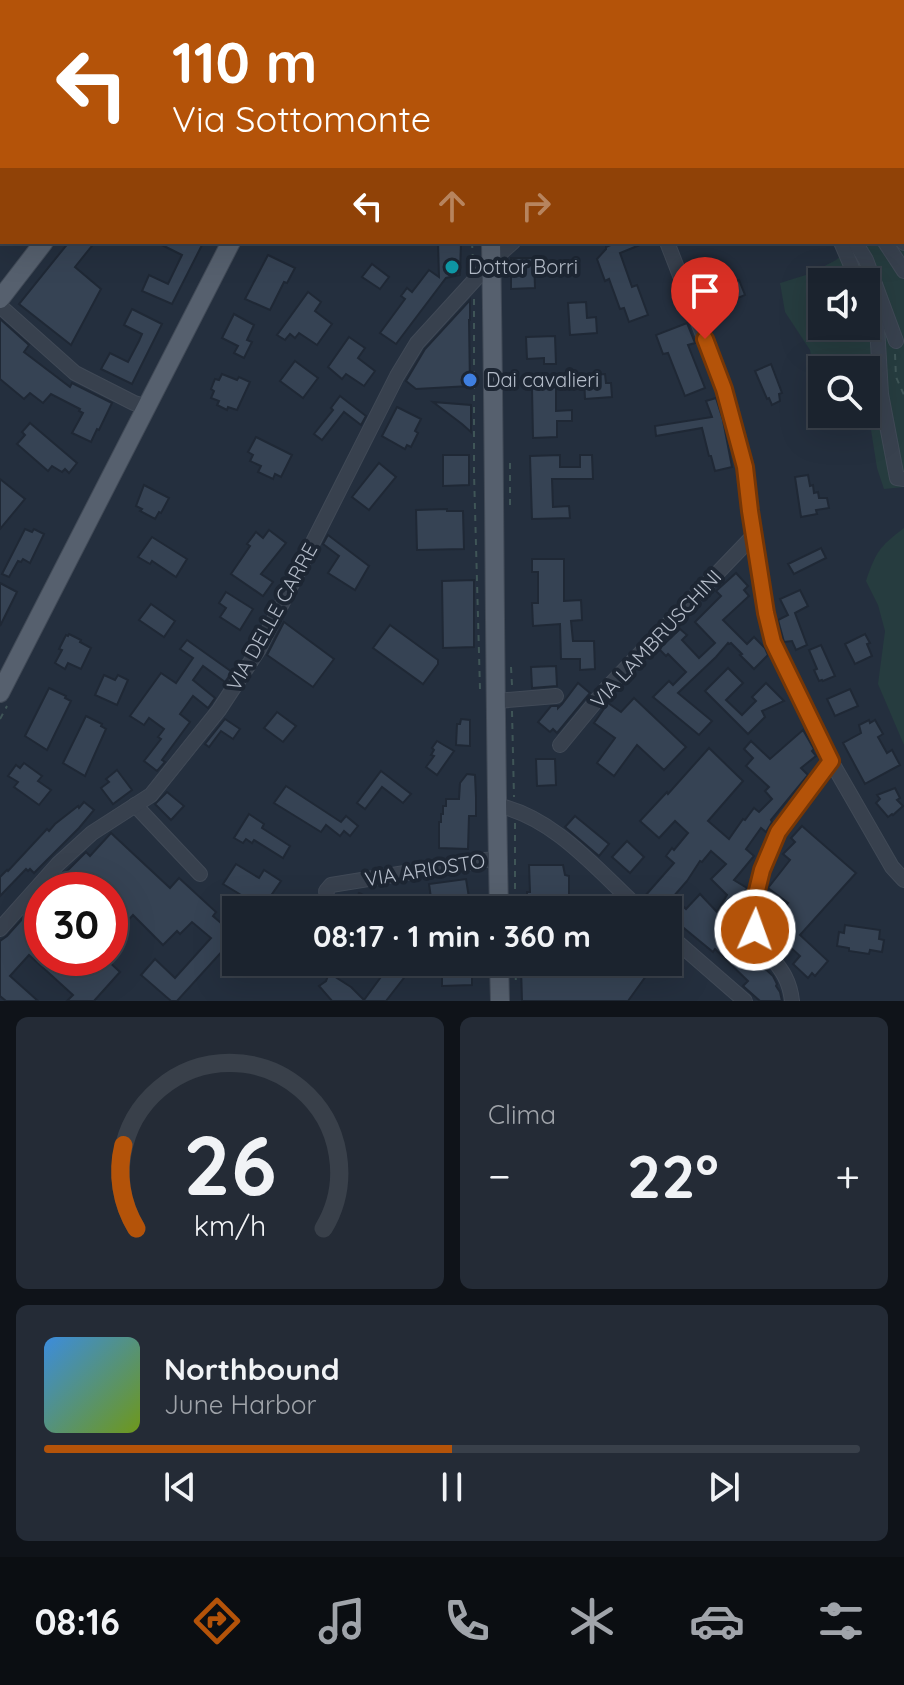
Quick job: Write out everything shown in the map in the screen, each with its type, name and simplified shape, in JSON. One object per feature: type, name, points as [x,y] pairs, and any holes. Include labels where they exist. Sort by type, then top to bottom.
[{"type":"main road","points":[[0,299],[42,244]]},
{"type":"main road","points":[[0,693],[230,244]]},
{"type":"main road","points":[[491,244],[488,676],[499,896]]},
{"type":"main road","points":[[499,976],[500,1001]]},
{"type":"street","name":"VIA DELLE CARRE","points":[[0,929],[58,864],[92,833],[151,795],[219,710],[259,649],[397,376],[417,343],[511,244]]},
{"type":"street","points":[[668,244],[729,404],[745,467],[773,642],[831,761],[892,867],[904,880]]},
{"type":"street","points":[[842,244],[852,268]]},
{"type":"street","points":[[856,244],[866,260],[896,341]]},
{"type":"street","points":[[886,244],[904,271]]},
{"type":"street","points":[[0,306],[75,373],[147,407]]},
{"type":"street","points":[[878,340],[881,394],[897,478],[904,479]]},
{"type":"street","name":"VIA LAMBRUSCHINI","points":[[560,745],[606,689],[754,535]]},
{"type":"street","points":[[492,710],[556,696]]},
{"type":"street","points":[[792,1001],[790,986],[782,969],[755,930],[753,907],[762,870],[778,832],[831,761]]},
{"type":"street","points":[[135,805],[200,874]]},
{"type":"street","points":[[496,805],[515,809],[553,831],[625,896]]},
{"type":"street","name":"VIA ARIOSTO","points":[[327,896],[326,891],[331,885],[498,859]]},
{"type":"street","points":[[682,946],[745,1001]]},
{"type":"path","points":[[472,244],[474,473],[488,676]]},
{"type":"path","points":[[896,341],[896,377],[904,395]]},
{"type":"path","points":[[516,976],[516,988]]},
{"type":"green space","points":[[855,244],[904,244],[904,487],[884,489],[869,428],[880,428],[880,356],[811,356],[785,312],[780,283],[808,274],[808,340],[880,340],[880,268],[821,268]]},
{"type":"green space","points":[[904,528],[904,745],[878,684],[885,631],[878,605],[866,581],[879,551]]},
{"type":"building","points":[[67,244],[93,244],[75,267],[101,289],[71,345],[19,304]]},
{"type":"building","points":[[160,244],[202,245],[172,304],[142,291],[149,275],[168,284],[182,255]]},
{"type":"building","points":[[438,244],[461,244],[460,275],[446,278],[396,344],[380,333],[405,299],[401,296],[407,288],[412,292],[429,270],[439,277]]},
{"type":"building","points":[[613,244],[642,244],[620,253],[632,287],[637,285],[648,315],[629,322],[624,308],[620,309],[609,279],[605,281],[597,259],[606,247]]},
{"type":"building","points":[[268,255],[295,268],[270,310],[245,299]]},
{"type":"building","points":[[511,258],[534,258],[535,288],[511,289]]},
{"type":"building","points":[[372,264],[389,277],[380,289],[362,277]]},
{"type":"building","points":[[715,266],[724,287],[739,280],[745,295],[705,312],[699,298],[712,293],[704,270]]},
{"type":"building","points":[[308,292],[321,302],[315,311],[332,324],[317,345],[299,333],[295,338],[290,334],[285,340],[277,335]]},
{"type":"building","points":[[470,300],[470,386],[416,389],[406,381],[425,349]]},
{"type":"building","points":[[586,302],[587,318],[596,317],[597,333],[570,335],[568,303]]},
{"type":"building","points":[[132,309],[162,324],[132,384],[101,369],[110,353],[128,362],[139,341],[142,334],[124,325]]},
{"type":"building","points":[[234,314],[254,325],[247,340],[252,342],[244,358],[234,353],[238,346],[222,338]]},
{"type":"building","points":[[0,319],[29,345],[24,352],[70,387],[72,383],[112,403],[91,442],[72,433],[83,413],[80,409],[51,394],[43,403],[30,393],[24,399],[0,379]]},
{"type":"building","points":[[687,323],[695,343],[688,345],[705,388],[685,396],[668,353],[663,354],[656,335]]},
{"type":"building","points":[[555,336],[556,364],[544,364],[544,358],[527,359],[526,337]]},
{"type":"building","points":[[349,337],[365,348],[358,358],[375,371],[364,386],[346,374],[342,379],[328,367]]},
{"type":"building","points":[[295,361],[318,378],[303,398],[280,381]]},
{"type":"building","points":[[771,364],[782,393],[779,394],[780,401],[772,405],[755,371]]},
{"type":"building","points":[[222,374],[250,382],[237,410],[228,407],[227,410],[211,398],[215,379],[219,380]]},
{"type":"building","points":[[605,374],[606,383],[611,383],[612,397],[585,399],[584,376]]},
{"type":"building","points":[[556,387],[556,411],[572,410],[572,421],[557,421],[557,437],[533,438],[532,388]]},
{"type":"building","points":[[340,396],[366,416],[361,425],[344,412],[322,440],[314,434]]},
{"type":"building","points":[[716,398],[732,467],[715,471],[702,428],[656,436],[655,426],[712,417],[706,401]]},
{"type":"building","points":[[433,402],[471,405],[471,432],[462,424]]},
{"type":"building","points":[[397,407],[421,419],[411,447],[407,445],[405,449],[382,436]]},
{"type":"building","points":[[30,423],[77,463],[69,473],[52,466],[48,471],[17,444]]},
{"type":"building","points":[[256,437],[292,455],[281,477],[275,474],[273,479],[258,472],[261,466],[250,461],[253,455],[248,452]]},
{"type":"building","points":[[443,455],[469,455],[469,485],[443,486]]},
{"type":"building","points":[[560,455],[560,467],[580,467],[580,455],[592,455],[593,479],[552,479],[553,507],[569,506],[570,518],[532,519],[530,456]]},
{"type":"building","points":[[379,463],[396,477],[369,510],[352,497]]},
{"type":"building","points":[[808,475],[814,493],[818,492],[819,498],[827,498],[829,508],[801,517],[795,477]]},
{"type":"building","points":[[0,479],[25,499],[0,529]]},
{"type":"building","points":[[144,485],[169,498],[155,519],[136,506]]},
{"type":"building","points":[[416,510],[463,511],[464,549],[417,550]]},
{"type":"building","points":[[25,529],[44,534],[30,563],[23,559],[18,561],[9,577],[2,574]]},
{"type":"building","points":[[269,530],[286,543],[261,574],[273,582],[263,596],[231,574],[256,532],[263,538]]},
{"type":"building","points":[[328,535],[369,566],[355,590],[328,573],[339,556],[323,544]]},
{"type":"building","points":[[152,537],[187,559],[176,577],[152,561],[150,564],[138,557]]},
{"type":"building","points":[[821,548],[826,558],[794,574],[788,564]]},
{"type":"building","points":[[532,559],[564,559],[564,601],[581,600],[582,620],[571,621],[573,641],[594,641],[595,669],[580,670],[580,659],[561,659],[560,624],[533,626],[532,603],[538,603],[538,572],[532,572]]},
{"type":"building","points":[[736,573],[748,586],[744,590],[749,596],[723,620],[747,644],[754,637],[768,655],[754,669],[728,643],[678,693],[712,721],[699,735],[653,697],[669,681],[673,685],[686,672],[659,649],[680,629],[687,635],[682,640],[699,658],[715,643],[695,622],[721,596],[716,591]]},
{"type":"building","points":[[474,580],[474,647],[443,648],[442,581]]},
{"type":"building","points":[[0,583],[17,592],[0,626]]},
{"type":"building","points":[[800,590],[808,606],[795,613],[807,645],[796,650],[792,641],[784,642],[778,620],[788,615],[780,599]]},
{"type":"building","points":[[226,592],[253,609],[240,630],[220,617],[226,608],[219,603]]},
{"type":"building","points":[[151,604],[175,621],[164,637],[139,620]]},
{"type":"building","points":[[284,622],[334,659],[313,687],[267,655]]},
{"type":"building","points":[[390,625],[438,660],[423,684],[373,648]]},
{"type":"building","points":[[69,634],[91,648],[81,669],[68,663],[65,669],[55,663],[62,650],[59,649]]},
{"type":"building","points":[[865,634],[872,656],[855,664],[845,644]]},
{"type":"building","points":[[187,640],[232,672],[225,682],[203,666],[193,680],[215,698],[208,708],[193,696],[180,714],[190,722],[157,771],[144,761],[161,739],[158,737],[164,729],[149,718],[144,725],[130,716],[161,673],[176,683],[193,658],[180,649]]},
{"type":"building","points":[[821,645],[835,676],[819,681],[809,650]]},
{"type":"building","points":[[556,666],[557,686],[532,688],[531,667]]},
{"type":"building","points":[[728,668],[743,683],[726,700],[742,715],[756,701],[752,697],[766,683],[784,701],[762,711],[765,717],[748,734],[705,691]]},
{"type":"building","points":[[104,675],[115,680],[118,675],[128,680],[117,705],[95,695]]},
{"type":"building","points":[[578,683],[590,693],[557,733],[553,729],[550,732],[538,722],[551,706],[558,708]]},
{"type":"building","points":[[49,688],[71,701],[47,750],[25,736]]},
{"type":"building","points":[[850,689],[858,706],[835,716],[827,699]]},
{"type":"building","points":[[634,698],[686,747],[664,770],[637,745],[614,776],[597,763],[615,738],[594,723],[608,703],[621,712]]},
{"type":"building","points":[[277,712],[296,726],[283,742],[264,728]]},
{"type":"building","points":[[86,716],[106,729],[85,776],[63,763]]},
{"type":"building","points":[[225,719],[240,729],[233,739],[221,731],[209,747],[205,744]]},
{"type":"building","points":[[461,719],[470,720],[470,746],[456,745],[457,724]]},
{"type":"building","points":[[869,720],[870,723],[875,720],[883,734],[878,737],[887,753],[892,750],[900,765],[865,784],[843,743],[861,733],[859,725]]},
{"type":"building","points":[[803,730],[816,756],[801,768],[808,775],[771,820],[766,832],[761,828],[746,849],[754,856],[734,880],[747,888],[735,906],[740,909],[734,918],[744,926],[748,938],[743,945],[773,976],[782,1001],[760,1001],[743,986],[748,981],[715,949],[713,952],[682,927],[682,905],[686,909],[700,894],[717,912],[727,895],[711,879],[726,864],[711,851],[674,896],[645,896],[674,863],[666,856],[688,833],[675,821],[659,838],[640,821],[709,748],[743,781],[708,821],[729,839],[754,808],[759,812],[772,799],[765,791],[769,787],[746,766],[753,758],[744,749],[751,741],[770,759]]},
{"type":"building","points":[[437,741],[454,751],[437,775],[426,767],[434,756],[431,755],[432,748]]},
{"type":"building","points":[[536,759],[555,759],[556,785],[537,786]]},
{"type":"building","points":[[24,763],[42,776],[38,781],[51,790],[39,805],[14,787],[18,782],[8,776],[16,765],[20,768]]},
{"type":"building","points":[[117,770],[132,790],[113,804],[101,788]]},
{"type":"building","points":[[381,771],[411,794],[403,803],[382,787],[365,809],[357,803]]},
{"type":"building","points":[[467,774],[475,775],[476,797],[476,816],[469,816],[468,849],[439,848],[439,822],[443,806],[446,806],[446,799],[459,799],[460,783]]},
{"type":"building","points":[[286,786],[341,822],[346,816],[358,826],[350,836],[344,831],[340,836],[326,825],[321,832],[274,803]]},
{"type":"building","points":[[895,788],[900,798],[897,800],[903,806],[888,817],[876,803],[880,799],[877,795]]},
{"type":"building","points":[[167,792],[184,806],[171,820],[155,804]]},
{"type":"building","points":[[84,802],[94,810],[35,872],[26,869],[0,896],[0,877],[47,829],[49,831]]},
{"type":"building","points":[[249,814],[264,824],[262,828],[290,846],[283,858],[254,840],[252,843],[246,839],[243,843],[234,838]]},
{"type":"building","points":[[575,816],[609,844],[599,856],[565,827]]},
{"type":"building","points":[[802,826],[856,873],[800,935],[828,961],[815,976],[812,973],[808,978],[793,964],[800,956],[767,926],[788,903],[768,888],[790,860],[783,854],[795,842],[791,838]]},
{"type":"building","points":[[111,833],[170,888],[179,878],[216,912],[213,916],[222,924],[222,951],[177,1001],[171,1001],[141,975],[155,959],[175,978],[211,938],[192,922],[163,945],[133,915],[128,920],[128,872],[66,872],[86,852],[90,856]]},
{"type":"building","points":[[627,841],[644,857],[630,873],[612,857]]},
{"type":"building","points":[[236,864],[259,878],[264,870],[281,881],[271,896],[243,896],[223,884]]},
{"type":"building","points":[[529,865],[563,865],[565,875],[569,876],[569,896],[527,896],[530,892]]},
{"type":"building","points":[[466,879],[469,896],[431,896],[429,884]]},
{"type":"building","points":[[24,917],[24,961],[10,976],[38,1001],[6,1001],[0,996],[0,941]]},
{"type":"building","points":[[845,925],[880,930],[879,939],[884,940],[882,952],[870,950],[869,954],[837,946],[839,932],[844,933]]},
{"type":"building","points":[[52,976],[116,976],[94,1001],[67,1001],[73,995]]},
{"type":"building","points":[[328,976],[334,976],[364,1000],[382,976],[405,976],[386,1001],[332,1001],[319,986]]},
{"type":"building","points":[[442,976],[472,976],[472,985],[442,986]]},
{"type":"building","points":[[521,976],[646,976],[628,1001],[522,1001]]},
{"type":"place","name":"Dottor Borri","points":[[452,267]]},
{"type":"place","name":"Dai cavalieri","points":[[470,380]]},
{"type":"route","points":[[705,339],[724,389],[745,467],[773,642],[831,761],[778,832],[762,870],[753,907],[755,930]]}]
